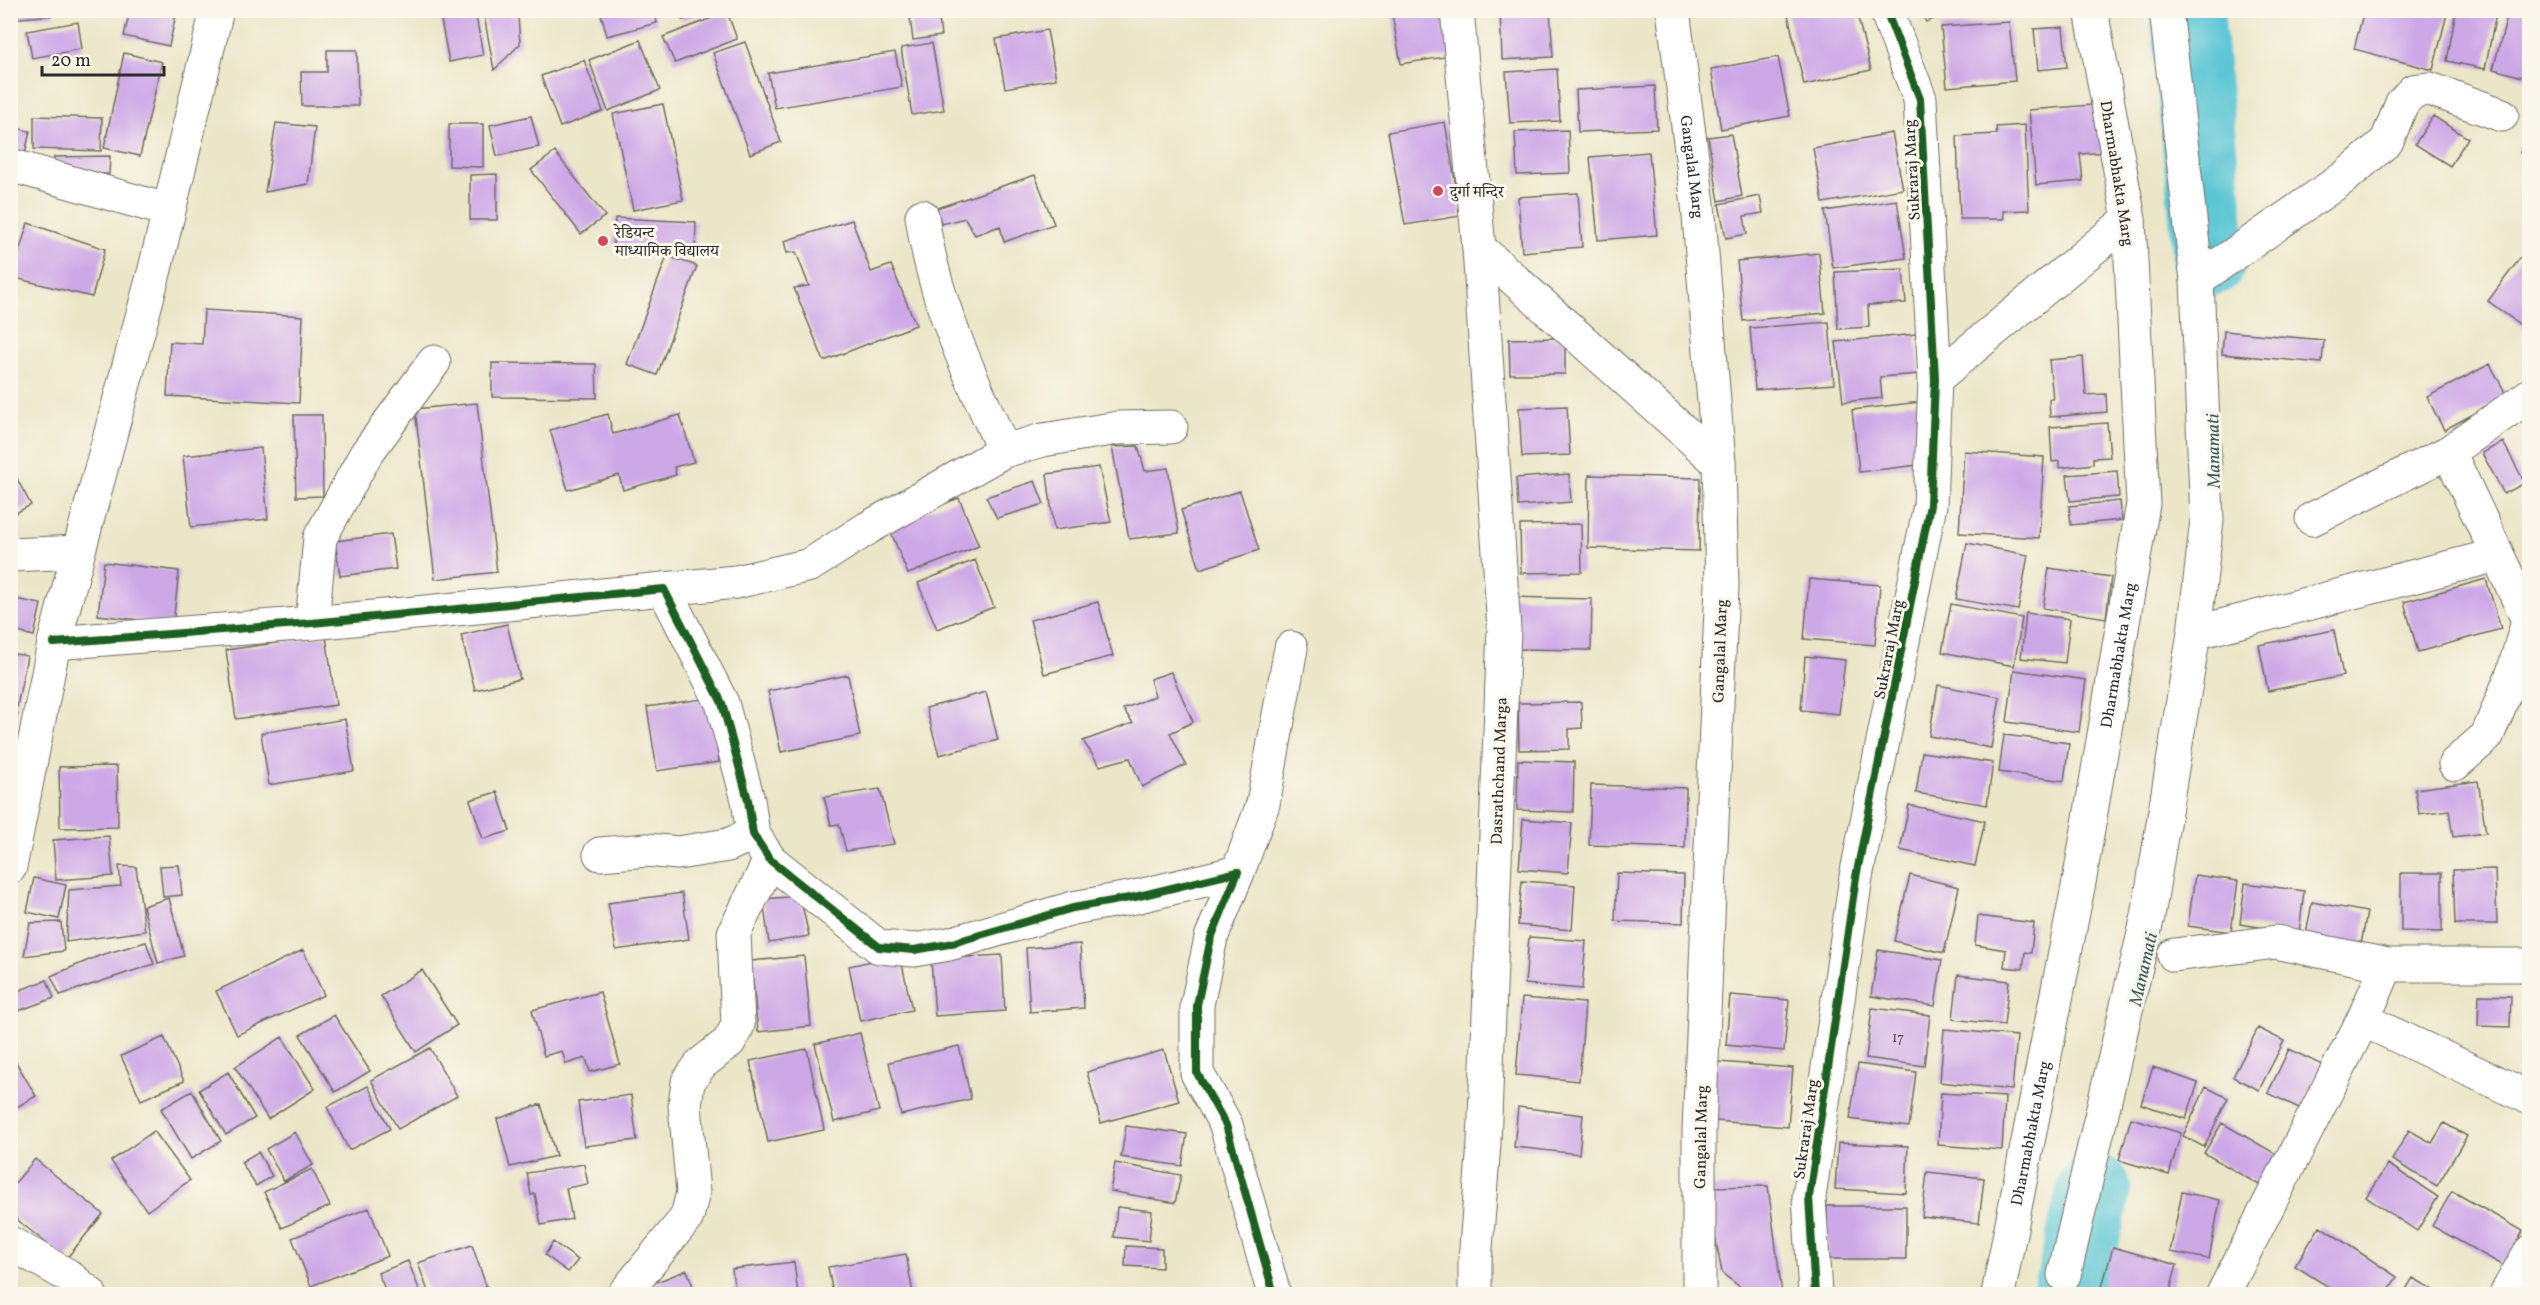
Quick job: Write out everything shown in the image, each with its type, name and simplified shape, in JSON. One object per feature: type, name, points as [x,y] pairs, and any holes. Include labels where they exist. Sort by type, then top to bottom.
[{"type":"street","points":[[10,867],[27,794],[54,643],[155,269],[167,210],[217,10]]},
{"type":"street","points":[[1457,10],[1479,248],[1719,463]]},
{"type":"street","name":"Gangalal Marg","points":[[1673,10],[1698,204],[1719,463],[1722,585],[1699,1131],[1699,1294]]},
{"type":"street","name":"Sukraraj Marg","points":[[1815,1294],[1809,1197],[1856,878],[1930,505],[1935,379],[1920,99],[1886,10]]},
{"type":"street","name":"Dharmabhakta Marg","points":[[1998,1294],[2080,877],[2143,504],[2129,219],[2091,10]]},
{"type":"street","points":[[2064,1275],[2148,916],[2194,633],[2207,520],[2197,280],[2166,10]]},
{"type":"street","points":[[2197,280],[2345,177],[2387,141],[2402,103],[2413,91],[2430,89],[2502,115]]},
{"type":"street","points":[[10,165],[167,210]]},
{"type":"street","points":[[922,216],[928,259],[953,336],[1004,451]]},
{"type":"street","points":[[1935,379],[2129,219]]},
{"type":"street","name":"Dasrathchand Marga","points":[[1475,1294],[1475,1261],[1484,1143],[1504,629],[1479,248]]},
{"type":"street","points":[[312,623],[320,538],[366,454],[434,362]]},
{"type":"street","points":[[2312,519],[2449,452],[2529,395]]},
{"type":"street","points":[[54,643],[312,623],[736,582],[810,566],[868,528],[1004,451],[1043,440],[1118,428],[1171,427]]},
{"type":"street","points":[[2449,452],[2529,622],[2513,673],[2487,736],[2455,764]]},
{"type":"street","points":[[10,555],[78,552]]},
{"type":"street","points":[[2194,633],[2497,555]]},
{"type":"street","points":[[624,1294],[646,1264],[687,1217],[693,1192],[685,1106],[688,1082],[700,1064],[729,1042],[738,1025],[734,933],[761,847],[722,703],[664,589]]},
{"type":"street","points":[[1274,1294],[1226,1125],[1197,1073],[1197,1005],[1211,938],[1263,804],[1291,648]]},
{"type":"street","points":[[600,854],[647,850],[678,853],[728,844],[761,847],[879,947],[914,950],[949,944],[1073,908],[1135,897],[1238,872]]},
{"type":"street","points":[[2174,955],[2277,942],[2387,965],[2529,965]]},
{"type":"street","points":[[2223,1294],[2363,1020],[2387,965]]},
{"type":"street","points":[[2363,1020],[2529,1098]]},
{"type":"street","points":[[10,1243],[67,1275],[90,1294]]},
{"type":"street","points":[[2506,1294],[2529,1252]]},
{"type":"building","points":[[10,10],[53,10],[54,15],[10,19]]},
{"type":"building","points":[[130,10],[177,10],[169,46],[124,36]]},
{"type":"building","points":[[439,10],[475,10],[483,55],[449,62]]},
{"type":"building","points":[[483,10],[518,16],[520,44],[494,70]]},
{"type":"building","points":[[600,10],[654,10],[657,23],[607,36]]},
{"type":"building","points":[[678,10],[711,10],[711,11],[682,20]]},
{"type":"building","points":[[909,10],[938,10],[941,36],[913,40]]},
{"type":"building","points":[[1411,10],[1442,10],[1451,56],[1401,64],[1392,14]]},
{"type":"building","points":[[1500,10],[1550,10],[1553,57],[1502,60]]},
{"type":"building","points":[[1787,10],[1856,10],[1871,70],[1804,85]]},
{"type":"building","points":[[2364,10],[2448,10],[2433,70],[2354,49]]},
{"type":"building","points":[[2456,10],[2496,14],[2485,69],[2447,61]]},
{"type":"building","points":[[2509,10],[2530,10],[2530,79],[2493,69]]},
{"type":"building","points":[[1921,11],[1954,11],[1926,22]]},
{"type":"building","points":[[727,12],[737,39],[675,63],[663,37]]},
{"type":"building","points":[[78,22],[82,49],[32,58],[27,31]]},
{"type":"building","points":[[2009,22],[2015,81],[1947,87],[1941,27]]},
{"type":"building","points":[[2063,27],[2067,67],[2038,70],[2034,29]]},
{"type":"building","points":[[1047,30],[1056,79],[1005,88],[996,39]]},
{"type":"building","points":[[640,40],[660,90],[608,111],[589,60]]},
{"type":"building","points":[[745,42],[781,142],[750,154],[713,53]]},
{"type":"building","points":[[932,43],[944,110],[912,115],[901,48]]},
{"type":"building","points":[[327,50],[357,50],[358,106],[302,106],[301,72],[327,72]]},
{"type":"building","points":[[895,52],[902,87],[775,108],[768,73]]},
{"type":"building","points":[[124,53],[162,62],[140,156],[104,148]]},
{"type":"building","points":[[1778,57],[1790,116],[1721,129],[1711,69]]},
{"type":"building","points":[[584,60],[603,111],[560,127],[541,76]]},
{"type":"building","points":[[1557,69],[1560,121],[1510,123],[1506,72]]},
{"type":"building","points":[[1655,86],[1657,129],[1578,132],[1576,90]]},
{"type":"building","points":[[663,104],[683,200],[633,210],[613,114]]},
{"type":"building","points":[[2104,104],[2109,152],[2080,154],[2083,181],[2036,185],[2029,110]]},
{"type":"building","points":[[34,116],[102,118],[101,151],[34,149]]},
{"type":"building","points":[[531,116],[539,147],[497,156],[490,125]]},
{"type":"building","points":[[2433,116],[2468,138],[2450,166],[2415,144]]},
{"type":"building","points":[[2530,121],[2530,155],[2520,152]]},
{"type":"building","points":[[1445,122],[1461,216],[1405,225],[1388,132]]},
{"type":"building","points":[[276,123],[315,127],[308,184],[265,192]]},
{"type":"building","points":[[449,124],[483,124],[483,167],[449,166]]},
{"type":"building","points":[[2025,125],[2029,210],[2003,211],[2004,219],[1960,219],[1957,136],[1997,134],[1996,127]]},
{"type":"building","points":[[10,127],[30,131],[25,154],[10,151]]},
{"type":"building","points":[[1568,130],[1570,173],[1517,175],[1515,132]]},
{"type":"building","points":[[1892,133],[1903,189],[1823,203],[1813,148]]},
{"type":"building","points":[[1731,134],[1742,196],[1719,201],[1708,137]]},
{"type":"building","points":[[555,152],[605,216],[581,234],[531,170]]},
{"type":"building","points":[[1649,152],[1657,235],[1598,240],[1590,157]]},
{"type":"building","points":[[110,156],[109,174],[54,174],[54,157]]},
{"type":"building","points":[[497,174],[497,220],[470,220],[470,175]]},
{"type":"building","points":[[1035,175],[1054,224],[1004,242],[1000,226],[975,235],[965,218],[941,224],[937,208]]},
{"type":"building","points":[[10,189],[15,189],[16,258],[10,258]]},
{"type":"building","points":[[1578,193],[1582,247],[1522,252],[1518,197]]},
{"type":"building","points":[[1760,196],[1763,213],[1744,216],[1747,234],[1726,238],[1719,204]]},
{"type":"building","points":[[1897,200],[1906,258],[1833,268],[1825,211]]},
{"type":"building","points":[[615,218],[696,222],[695,251],[613,247]]},
{"type":"building","points":[[852,220],[871,272],[891,265],[916,325],[824,361],[794,288],[809,286],[796,252],[787,253],[784,241]]},
{"type":"building","points":[[28,223],[105,249],[92,297],[11,277]]},
{"type":"building","points":[[1819,253],[1825,313],[1743,321],[1737,261]]},
{"type":"building","points":[[2523,254],[2530,260],[2530,332],[2488,301]]},
{"type":"building","points":[[667,256],[697,266],[657,375],[627,364]]},
{"type":"building","points":[[1903,269],[1906,303],[1868,305],[1869,327],[1838,329],[1835,272]]},
{"type":"building","points":[[204,310],[303,316],[299,403],[167,396],[170,342],[202,344]]},
{"type":"building","points":[[1829,322],[1834,384],[1755,390],[1750,328]]},
{"type":"building","points":[[2224,331],[2324,340],[2322,363],[2222,354]]},
{"type":"building","points":[[1916,334],[1920,374],[1880,377],[1882,398],[1843,402],[1836,342]]},
{"type":"building","points":[[1565,338],[1565,374],[1510,374],[1509,339]]},
{"type":"building","points":[[2083,357],[2086,395],[2106,394],[2107,412],[2050,417],[2049,399],[2053,399],[2049,360]]},
{"type":"building","points":[[492,363],[596,364],[597,398],[492,397]]},
{"type":"building","points":[[2490,364],[2507,396],[2444,430],[2427,397]]},
{"type":"building","points":[[1920,402],[1927,464],[1859,472],[1852,410]]},
{"type":"building","points":[[477,403],[497,572],[435,579],[415,409]]},
{"type":"building","points":[[1567,406],[1570,455],[1522,457],[1519,408]]},
{"type":"building","points":[[608,414],[613,434],[680,415],[694,462],[674,467],[676,475],[623,490],[619,475],[568,490],[550,430]]},
{"type":"building","points":[[294,415],[322,415],[323,496],[296,497]]},
{"type":"building","points":[[2107,423],[2110,457],[2093,458],[2093,464],[2059,468],[2059,461],[2052,462],[2050,427]]},
{"type":"building","points":[[2503,442],[2525,483],[2504,494],[2482,453]]},
{"type":"building","points":[[1138,446],[1145,471],[1168,468],[1179,533],[1129,539],[1112,447]]},
{"type":"building","points":[[261,448],[268,519],[191,527],[183,456]]},
{"type":"building","points":[[1964,451],[2044,457],[2039,538],[1959,533]]},
{"type":"building","points":[[1099,467],[1111,522],[1054,530],[1047,474]]},
{"type":"building","points":[[2117,471],[2119,497],[2070,501],[2067,475]]},
{"type":"building","points":[[1569,474],[1571,502],[1518,506],[1516,478]]},
{"type":"building","points":[[1589,475],[1700,478],[1699,551],[1588,548]]},
{"type":"building","points":[[16,477],[31,505],[10,516],[10,480]]},
{"type":"building","points":[[1035,481],[1044,504],[997,518],[986,497]]},
{"type":"building","points":[[1240,491],[1259,550],[1200,569],[1181,510]]},
{"type":"building","points":[[959,498],[979,546],[908,574],[888,525]]},
{"type":"building","points":[[2120,501],[2122,520],[2071,525],[2069,506]]},
{"type":"building","points":[[1581,524],[1582,572],[1521,573],[1520,525]]},
{"type":"building","points":[[391,534],[396,569],[340,576],[335,541]]},
{"type":"building","points":[[1967,543],[2028,555],[2018,610],[1956,599]]},
{"type":"building","points":[[975,560],[994,607],[937,629],[918,583]]},
{"type":"building","points":[[104,562],[179,571],[173,624],[98,615]]},
{"type":"building","points":[[2049,568],[2111,577],[2106,618],[2043,608]]},
{"type":"building","points":[[1809,579],[1880,585],[1875,645],[1804,639]]},
{"type":"building","points":[[2486,579],[2501,629],[2418,652],[2404,602]]},
{"type":"building","points":[[1511,597],[1592,599],[1591,650],[1511,649]]},
{"type":"building","points":[[10,598],[41,604],[34,636],[10,630]]},
{"type":"building","points":[[1098,602],[1113,656],[1044,674],[1030,620]]},
{"type":"building","points":[[1951,604],[2022,618],[2014,666],[1942,652]]},
{"type":"building","points":[[2026,613],[2070,619],[2065,663],[2021,658]]},
{"type":"building","points":[[507,624],[520,679],[475,690],[461,635]]},
{"type":"building","points":[[2334,630],[2343,676],[2268,691],[2259,645]]},
{"type":"building","points":[[326,636],[336,705],[236,719],[226,650]]},
{"type":"building","points":[[10,653],[27,656],[17,707],[10,705]]},
{"type":"building","points":[[1805,656],[1845,660],[1839,714],[1801,710]]},
{"type":"building","points":[[2014,670],[2086,680],[2079,732],[2007,722]]},
{"type":"building","points":[[1171,672],[1193,722],[1170,733],[1186,765],[1142,787],[1130,758],[1100,766],[1083,741],[1133,723],[1123,709],[1155,696],[1150,679]]},
{"type":"building","points":[[848,675],[860,736],[781,752],[768,691]]},
{"type":"building","points":[[1938,685],[2000,697],[1991,748],[1929,736]]},
{"type":"building","points":[[986,692],[998,740],[939,755],[926,708]]},
{"type":"building","points":[[709,698],[719,762],[657,771],[647,707]]},
{"type":"building","points":[[1581,702],[1582,728],[1569,729],[1569,749],[1519,750],[1518,703]]},
{"type":"building","points":[[10,712],[18,714],[11,737],[10,737]]},
{"type":"building","points":[[345,719],[354,771],[269,785],[261,733]]},
{"type":"building","points":[[2004,735],[2069,743],[2064,781],[1999,772]]},
{"type":"building","points":[[1922,752],[1993,763],[1987,805],[1916,793]]},
{"type":"building","points":[[1518,760],[1574,762],[1573,812],[1517,810]]},
{"type":"building","points":[[117,766],[118,827],[60,828],[59,767]]},
{"type":"building","points":[[2478,781],[2486,833],[2453,837],[2449,810],[2419,814],[2415,789]]},
{"type":"building","points":[[1591,785],[1686,788],[1685,848],[1589,845]]},
{"type":"building","points":[[880,789],[894,844],[846,851],[839,824],[831,825],[824,797]]},
{"type":"building","points":[[497,792],[510,831],[483,839],[470,800]]},
{"type":"building","points":[[1909,805],[1985,821],[1975,866],[1900,850]]},
{"type":"building","points":[[1523,819],[1572,823],[1568,873],[1519,869]]},
{"type":"building","points":[[109,836],[113,876],[56,880],[53,840]]},
{"type":"building","points":[[179,865],[182,895],[163,897],[160,866]]},
{"type":"building","points":[[119,866],[136,867],[145,931],[66,942],[69,890],[121,886]]},
{"type":"building","points":[[2495,869],[2497,924],[2455,924],[2453,870]]},
{"type":"building","points":[[1617,873],[1684,875],[1683,923],[1615,921]]},
{"type":"building","points":[[2401,873],[2442,873],[2442,932],[2401,931]]},
{"type":"building","points":[[1910,875],[1959,887],[1944,953],[1894,941]]},
{"type":"building","points":[[2195,875],[2238,881],[2231,932],[2188,926]]},
{"type":"building","points":[[34,878],[66,885],[59,919],[27,912]]},
{"type":"building","points":[[1522,881],[1575,885],[1572,930],[1518,925]]},
{"type":"building","points":[[2245,883],[2304,891],[2299,933],[2240,924]]},
{"type":"building","points":[[682,893],[689,939],[616,950],[608,903]]},
{"type":"building","points":[[800,896],[809,936],[769,943],[763,899]]},
{"type":"building","points":[[169,898],[184,956],[158,963],[143,906]]},
{"type":"building","points":[[2312,902],[2367,912],[2360,950],[2305,940]]},
{"type":"building","points":[[1978,916],[2034,923],[2031,953],[2025,952],[2023,969],[2004,967],[2006,950],[1975,945]]},
{"type":"building","points":[[61,922],[64,951],[24,956],[30,923]]},
{"type":"building","points":[[1529,937],[1586,941],[1582,989],[1525,984]]},
{"type":"building","points":[[146,942],[154,964],[60,995],[51,976],[101,955]]},
{"type":"building","points":[[1080,944],[1084,1008],[1030,1012],[1026,948]]},
{"type":"building","points":[[303,950],[324,995],[237,1035],[216,991]]},
{"type":"building","points":[[1878,950],[1942,960],[1935,1006],[1871,996]]},
{"type":"building","points":[[900,955],[912,1010],[860,1021],[849,966]]},
{"type":"building","points":[[1002,955],[1005,1011],[935,1016],[931,959]]},
{"type":"building","points":[[804,956],[811,1026],[758,1032],[751,961]]},
{"type":"building","points":[[422,970],[457,1025],[416,1052],[381,996]]},
{"type":"building","points":[[1958,975],[2009,981],[2004,1025],[1953,1019]]},
{"type":"building","points":[[47,980],[54,998],[18,1011],[12,993]]},
{"type":"building","points":[[600,992],[620,1064],[590,1072],[586,1058],[566,1064],[562,1051],[544,1056],[532,1010]]},
{"type":"building","points":[[2528,992],[2530,992],[2530,1028],[2526,1028]]},
{"type":"building","points":[[1730,995],[1789,1000],[1784,1051],[1726,1045]]},
{"type":"building","points":[[2479,995],[2511,996],[2510,1027],[2478,1026]]},
{"type":"building","points":[[1522,998],[1585,1003],[1579,1081],[1516,1075]]},
{"type":"building","points":[[1872,1008],[1930,1015],[1924,1066],[1866,1058]]},
{"type":"building","points":[[334,1015],[370,1071],[335,1092],[300,1035]]},
{"type":"building","points":[[2258,1028],[2284,1041],[2259,1090],[2233,1077]]},
{"type":"building","points":[[1944,1029],[2017,1036],[2012,1090],[1940,1082]]},
{"type":"building","points":[[860,1033],[879,1111],[834,1122],[815,1044]]},
{"type":"building","points":[[164,1037],[184,1081],[141,1100],[121,1056]]},
{"type":"building","points":[[282,1037],[315,1089],[268,1119],[235,1067]]},
{"type":"building","points":[[959,1046],[971,1099],[901,1115],[889,1062]]},
{"type":"building","points":[[430,1048],[457,1096],[398,1129],[371,1080]]},
{"type":"building","points":[[807,1049],[824,1130],[768,1142],[750,1061]]},
{"type":"building","points":[[2289,1049],[2322,1065],[2301,1109],[2268,1093]]},
{"type":"building","points":[[1164,1050],[1179,1101],[1101,1123],[1087,1072]]},
{"type":"building","points":[[10,1052],[36,1096],[10,1111]]},
{"type":"building","points":[[1707,1061],[1793,1068],[1788,1127],[1705,1120]]},
{"type":"building","points":[[1858,1064],[1916,1072],[1909,1127],[1850,1119]]},
{"type":"building","points":[[2153,1067],[2198,1083],[2186,1119],[2141,1104]]},
{"type":"building","points":[[228,1072],[255,1118],[226,1135],[199,1090]]},
{"type":"building","points":[[368,1086],[390,1129],[349,1150],[327,1107]]},
{"type":"building","points":[[2206,1087],[2228,1098],[2204,1147],[2183,1136]]},
{"type":"building","points":[[192,1091],[221,1141],[191,1159],[161,1109]]},
{"type":"building","points":[[1941,1093],[2005,1097],[2002,1150],[1938,1145]]},
{"type":"building","points":[[631,1095],[637,1140],[584,1146],[578,1102]]},
{"type":"building","points":[[541,1104],[556,1156],[510,1167],[497,1119]]},
{"type":"building","points":[[1518,1107],[1583,1115],[1579,1154],[1514,1147]]},
{"type":"building","points":[[2131,1118],[2181,1133],[2169,1175],[2119,1160]]},
{"type":"building","points":[[2222,1123],[2283,1158],[2266,1189],[2204,1153]]},
{"type":"building","points":[[2444,1123],[2467,1136],[2437,1186],[2392,1160],[2409,1130],[2432,1143]]},
{"type":"building","points":[[1126,1126],[1187,1134],[1182,1166],[1121,1157]]},
{"type":"building","points":[[154,1131],[190,1180],[147,1211],[111,1161]]},
{"type":"building","points":[[295,1132],[313,1165],[284,1181],[266,1149]]},
{"type":"building","points":[[1838,1143],[1908,1146],[1906,1193],[1835,1189]]},
{"type":"building","points":[[258,1152],[272,1176],[256,1186],[241,1162]]},
{"type":"building","points":[[35,1159],[103,1214],[66,1259],[10,1214],[10,1189]]},
{"type":"building","points":[[1115,1163],[1181,1175],[1175,1203],[1110,1191]]},
{"type":"building","points":[[584,1164],[588,1184],[566,1188],[572,1219],[541,1225],[535,1194],[531,1195],[527,1173]]},
{"type":"building","points":[[2388,1164],[2438,1197],[2417,1231],[2366,1197]]},
{"type":"building","points":[[312,1169],[330,1206],[282,1228],[264,1192]]},
{"type":"building","points":[[1927,1172],[1984,1178],[1979,1223],[1922,1217]]},
{"type":"building","points":[[1768,1186],[1782,1294],[1749,1294],[1722,1273],[1706,1187]]},
{"type":"building","points":[[2452,1191],[2523,1231],[2504,1266],[2432,1226]]},
{"type":"building","points":[[2182,1192],[2220,1200],[2209,1259],[2170,1252]]},
{"type":"building","points":[[1827,1206],[1906,1206],[1906,1259],[1827,1259]]},
{"type":"building","points":[[1117,1207],[1152,1211],[1149,1241],[1114,1237]]},
{"type":"building","points":[[369,1208],[388,1256],[311,1286],[292,1238]]},
{"type":"building","points":[[2320,1226],[2397,1277],[2386,1294],[2340,1294],[2295,1266]]},
{"type":"building","points":[[553,1242],[578,1260],[568,1272],[545,1255]]},
{"type":"building","points":[[472,1245],[489,1294],[429,1294],[418,1263]]},
{"type":"building","points":[[1126,1246],[1162,1248],[1162,1268],[1125,1266]]},
{"type":"building","points":[[2113,1247],[2177,1265],[2169,1294],[2100,1294]]},
{"type":"building","points":[[906,1254],[913,1294],[833,1294],[828,1267]]},
{"type":"building","points":[[408,1261],[421,1294],[387,1294],[378,1273]]},
{"type":"building","points":[[794,1262],[798,1294],[735,1294],[732,1269]]},
{"type":"building","points":[[687,1270],[696,1294],[634,1294],[636,1290]]},
{"type":"building","points":[[2413,1278],[2441,1294],[2403,1294]]},
{"type":"building","points":[[2244,1287],[2273,1294],[2242,1294]]},
{"type":"waterway","name":"Manamati","points":[[2187,10],[2210,259]]},
{"type":"waterway","name":"Manamati","points":[[2070,1294],[2094,1190]]},
{"type":"cycle path","points":[[1815,1294],[1809,1197],[1856,877],[1930,505],[1935,379],[1920,99],[1886,10]]},
{"type":"cycle path","points":[[54,643],[312,623],[664,589],[722,703],[748,800],[753,834],[770,860],[879,947],[914,950],[949,944],[1073,908],[1135,897],[1238,872],[1211,938],[1197,1005],[1197,1073],[1226,1125],[1274,1294]]},
{"type":"place","name":"दुर्गा मन्दिर","points":[[1438,191]]},
{"type":"place","name":"रेडियन्ट माध्यामिक विद्यालय","points":[[603,241]]}]
